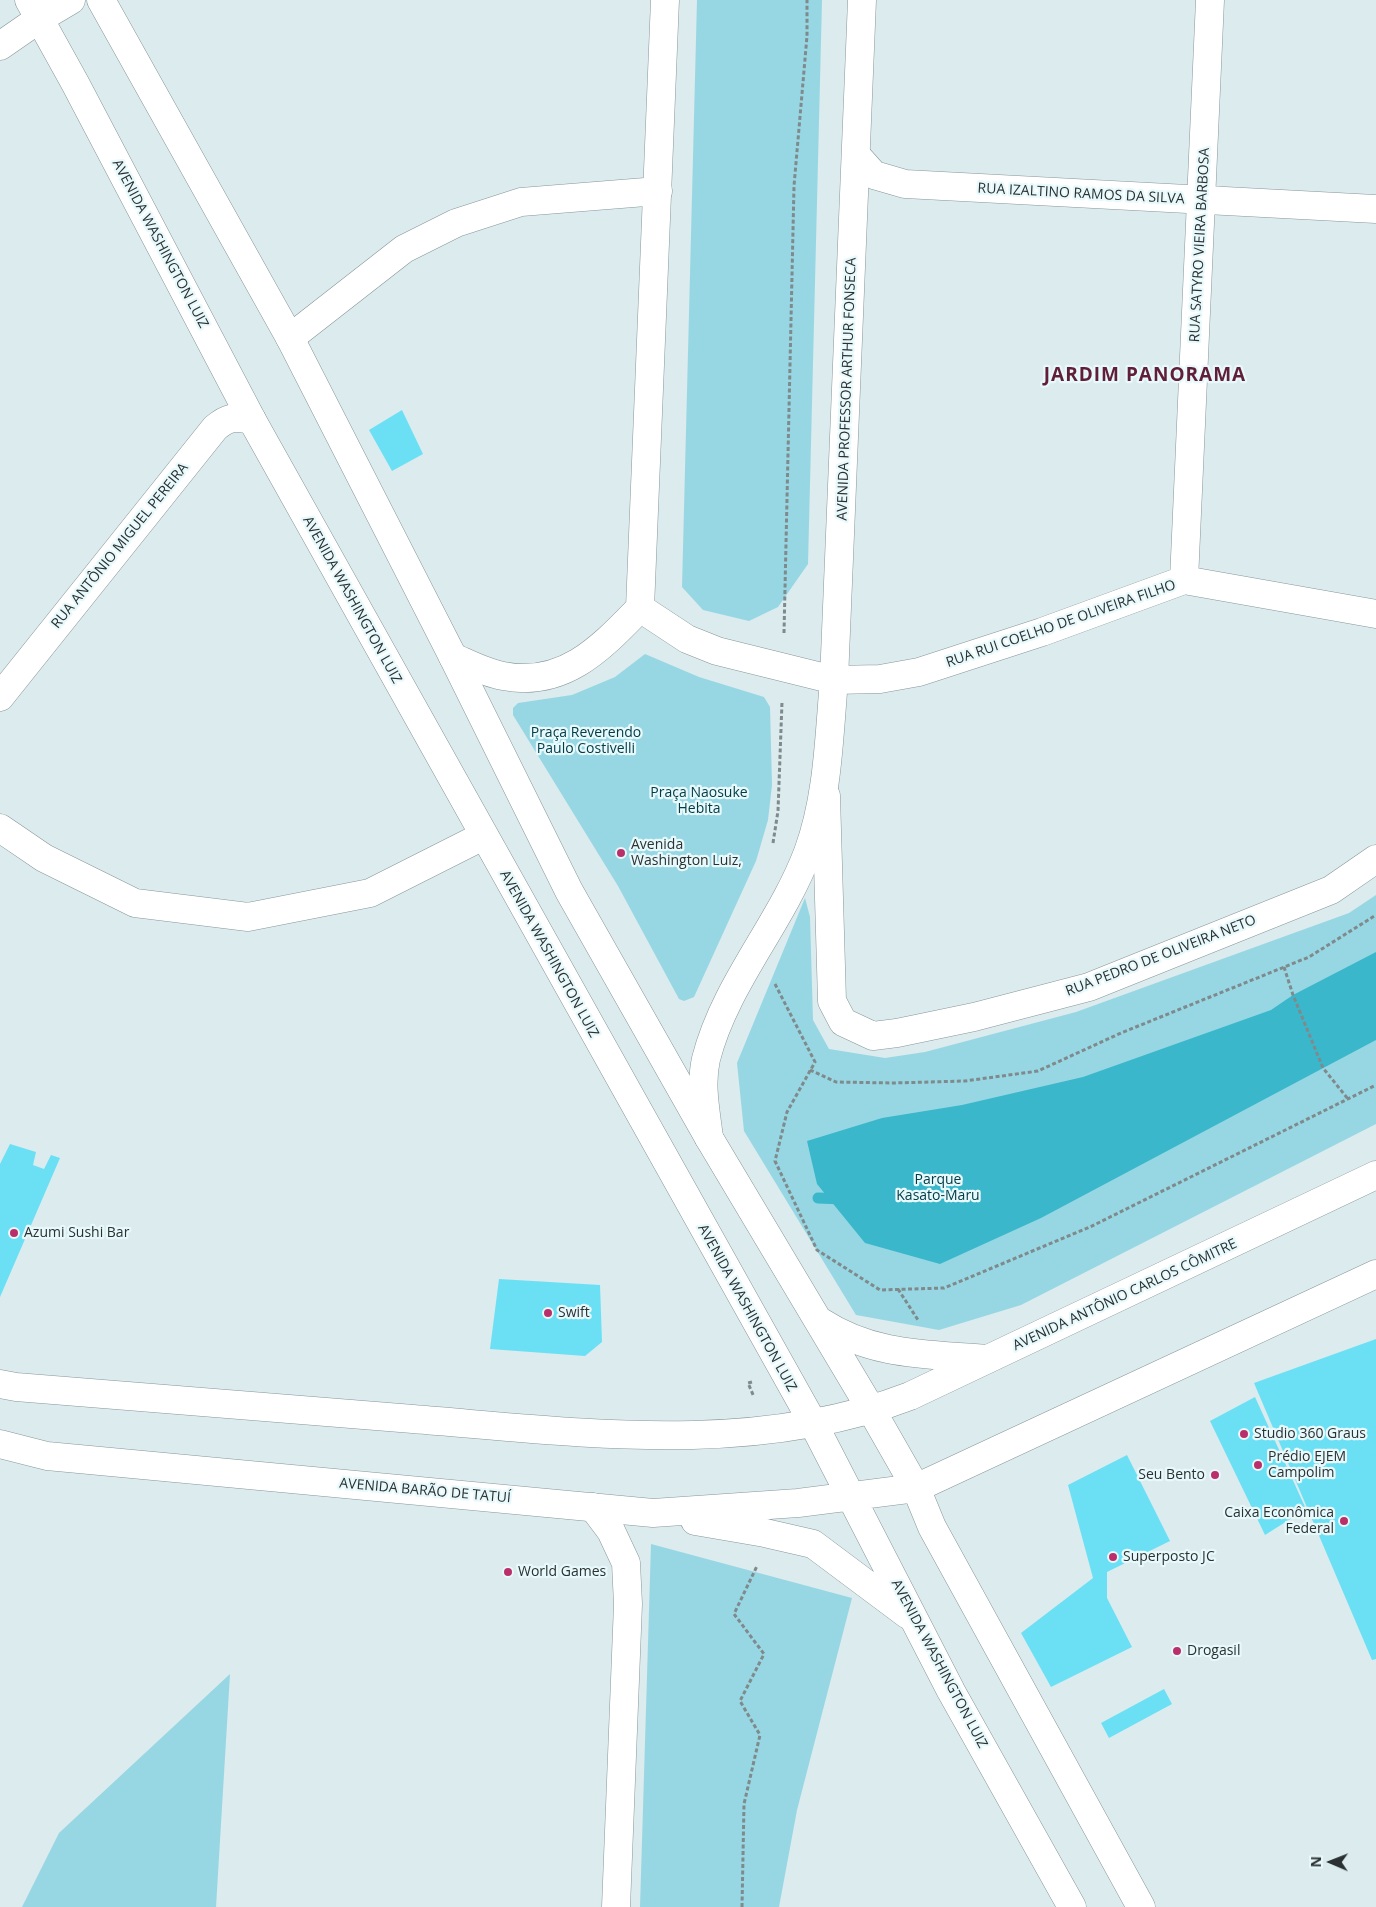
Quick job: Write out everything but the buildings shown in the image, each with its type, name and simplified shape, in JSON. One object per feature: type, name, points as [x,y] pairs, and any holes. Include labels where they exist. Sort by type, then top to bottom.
[{"type":"main road","points":[[0,46],[34,9],[71,0]]},
{"type":"main road","points":[[101,0],[290,338],[453,657],[569,891],[710,1138],[916,1488],[932,1527],[1140,1907]]},
{"type":"main road","points":[[453,657],[504,676],[532,679],[546,677],[567,670],[607,642],[640,608],[665,0]]},
{"type":"main road","name":"AVENIDA PROFESSOR ARTHUR FONSECA","points":[[710,1138],[704,1094],[706,1060],[729,1001],[788,895],[808,852],[816,825],[825,778],[834,680],[862,0]]},
{"type":"main road","name":"RUA SATYRO VIEIRA BARBOSA","points":[[1184,580],[1210,0]]},
{"type":"main road","name":"AVENIDA WASHINGTON LUIZ","points":[[34,9],[76,83],[252,420],[812,1423],[913,1619],[1072,1907]]},
{"type":"main road","name":"RUA IZALTINO RAMOS DA SILVA","points":[[857,156],[874,175],[905,184],[1376,209]]},
{"type":"main road","points":[[290,338],[404,249],[456,224],[521,202],[658,191]]},
{"type":"main road","name":"RUA ANTÔNIO MIGUEL PEREIRA","points":[[0,697],[215,428],[225,419],[234,416],[252,420]]},
{"type":"main road","name":"RUA RUI COELHO DE OLIVEIRA FILHO","points":[[640,608],[687,639],[717,651],[834,680],[880,679],[920,672],[1042,632],[1184,580],[1376,614]]},
{"type":"main road","name":"AVENIDA PROFESSOR ARTHUR FONSECA","points":[[825,778],[830,861],[832,1001]]},
{"type":"main road","points":[[0,828],[44,858],[135,903],[248,917],[370,893],[483,836]]},
{"type":"main road","name":"RUA PEDRO DE OLIVEIRA NETO","points":[[832,1001],[843,1022],[873,1036],[974,1018],[1098,983],[1331,890],[1376,859]]},
{"type":"main road","name":"AVENIDA ANTÔNIO CARLOS CÔMITRE","points":[[812,1423],[872,1411],[910,1396],[1376,1175]]},
{"type":"main road","points":[[916,1488],[1376,1274]]},
{"type":"main road","points":[[820,1322],[838,1333],[873,1347],[988,1360]]},
{"type":"main road","points":[[0,1384],[16,1387],[618,1436],[767,1432],[812,1423]]},
{"type":"main road","name":"AVENIDA BARÃO DE TATUÍ","points":[[0,1444],[47,1456],[653,1513],[798,1503],[916,1488]]},
{"type":"main road","points":[[592,1507],[611,1531],[626,1563],[628,1596],[616,1907]]},
{"type":"main road","points":[[653,1513],[765,1533],[814,1544],[913,1619]]},
{"type":"path","points":[[810,1070],[836,1082],[893,1083],[965,1081],[1038,1071],[1121,1032],[1309,957],[1376,915]]},
{"type":"path","points":[[1284,967],[1292,995],[1323,1068],[1348,1099]]},
{"type":"path","points":[[817,1250],[880,1290],[944,1288],[1090,1227],[1376,1085]]},
{"type":"path","points":[[742,1907],[744,1804],[760,1735],[740,1701],[764,1654],[734,1614],[758,1564]]},
{"type":"green space","points":[[697,0],[822,0],[808,564],[778,607],[749,621],[703,610],[682,587]]},
{"type":"green space","name":"Praça Naosuke Hebita","points":[[645,654],[699,677],[764,697],[770,707],[772,785],[768,820],[756,861],[694,997],[684,1001],[679,999],[618,886],[513,715],[513,708],[518,703],[572,695],[615,677]]},
{"type":"green space","name":"Parque Kasato-Maru","points":[[1376,895],[1376,1124],[1021,1305],[939,1330],[856,1315],[744,1131],[737,1063],[805,898],[810,917],[813,1020],[829,1049],[885,1058],[925,1052],[1076,1012],[1349,913]]},
{"type":"green space","points":[[651,1544],[852,1598],[797,1810],[779,1907],[640,1907]]},
{"type":"green space","points":[[230,1674],[216,1907],[22,1907],[59,1833]]},
{"type":"shaded area","points":[[1376,952],[1376,1040],[1041,1218],[940,1264],[865,1243],[817,1184],[807,1141],[882,1118],[962,1105],[1083,1077],[1271,1010],[1293,995]]},
{"type":"waterway","points":[[818,1198],[843,1199]]},
{"type":"place","name":"Avenida Washington Luiz,","points":[[621,853]]},
{"type":"place","name":"Azumi Sushi Bar","points":[[14,1233]]},
{"type":"place","name":"Swift","points":[[548,1313]]},
{"type":"place","name":"Studio 360 Graus","points":[[1244,1434]]},
{"type":"place","name":"Prédio EJEM Campolim","points":[[1258,1465]]},
{"type":"place","name":"Seu Bento","points":[[1215,1475]]},
{"type":"place","name":"Caixa Econômica Federal","points":[[1344,1521]]},
{"type":"place","name":"Superposto JC","points":[[1113,1557]]},
{"type":"place","name":"World Games","points":[[508,1572]]},
{"type":"place","name":"Drogasil","points":[[1177,1651]]},
{"type":"district","name":"JARDIM PANORAMA","points":[[1145,376]]},
{"type":"park label","name":"Praça Reverendo Paulo Costivelli","points":[[586,742]]}]
